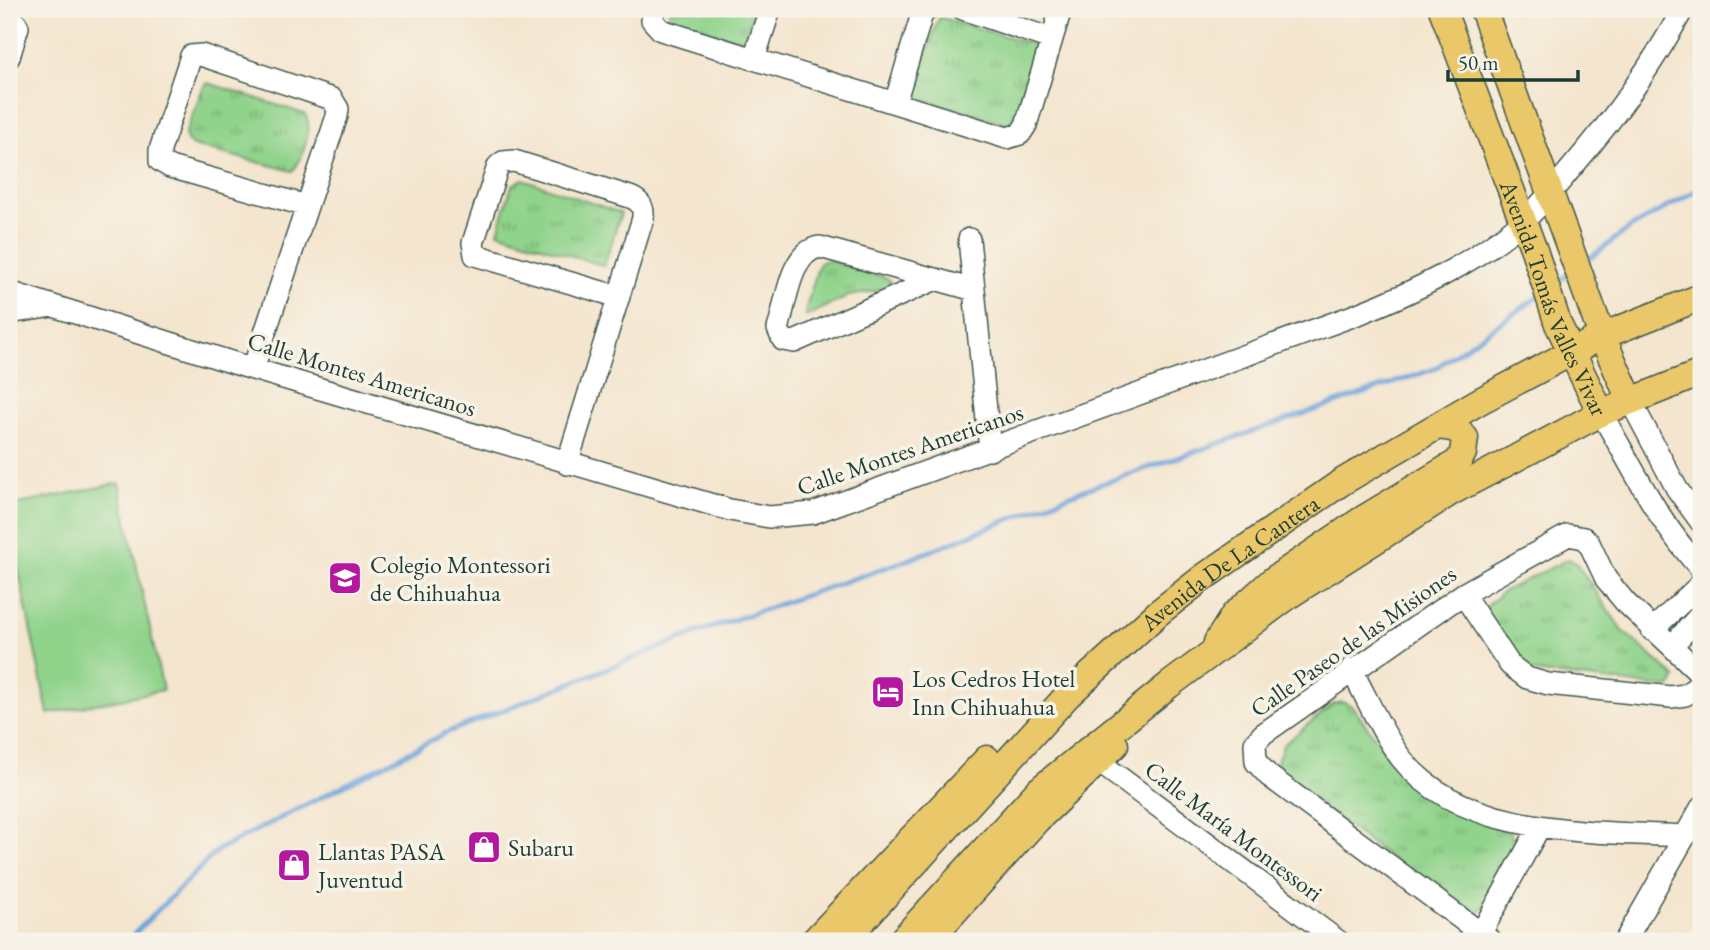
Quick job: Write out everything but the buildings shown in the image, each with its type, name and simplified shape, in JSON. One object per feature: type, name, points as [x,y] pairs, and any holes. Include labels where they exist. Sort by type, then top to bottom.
[{"type":"main road","name":"Avenida Tomás Valles Vivar","points":[[1442,9],[1521,222],[1534,250],[1558,324],[1601,413]]},
{"type":"main road","name":"Avenida Tomás Valles Vivar","points":[[1483,9],[1602,336],[1630,400]]},
{"type":"main road","name":"Avenida De La Cantera","points":[[844,941],[1068,695],[1149,621],[1216,569],[1342,482],[1438,426],[1602,336],[1701,297]]},
{"type":"main road","points":[[901,941],[1039,790],[1133,713],[1291,594],[1451,492],[1601,413],[1701,373]]},
{"type":"main road","points":[[1209,655],[1234,615],[1273,580],[1360,521],[1458,462],[1463,453],[1465,438],[1457,429],[1438,426]]},
{"type":"main road","points":[[814,941],[1004,742],[1034,717],[1068,695]]},
{"type":"main road","points":[[928,941],[1036,821],[1121,739],[1133,713]]},
{"type":"street","points":[[655,9],[652,20],[657,28],[1007,138],[1014,137],[1026,125],[1060,9]]},
{"type":"street","points":[[754,59],[770,9]]},
{"type":"street","points":[[895,103],[922,14],[928,9]]},
{"type":"street","points":[[963,9],[1051,39]]},
{"type":"street","name":"Calle Montes Americanos","points":[[9,313],[52,306],[567,464],[730,510],[752,515],[789,516],[834,508],[1408,294],[1483,251],[1521,222],[1550,193],[1634,93],[1683,9]]},
{"type":"street","points":[[9,13],[18,27],[9,58]]},
{"type":"street","points":[[253,369],[337,116],[335,103],[201,55],[191,56],[160,150],[160,161],[170,167],[307,206]]},
{"type":"street","points":[[567,464],[619,297],[643,218],[638,201],[514,161],[503,162],[498,166],[472,243],[475,255],[619,297]]},
{"type":"street","points":[[969,239],[990,450]]},
{"type":"street","points":[[936,279],[794,342],[783,340],[780,335],[778,329],[799,261],[813,248],[820,247],[936,279],[974,290]]},
{"type":"street","points":[[9,292],[52,306]]},
{"type":"street","name":"Avenida Tomás Valles Vivar","points":[[1630,400],[1654,450],[1701,523]]},
{"type":"street","name":"Avenida Tomás Valles Vivar","points":[[1601,413],[1683,550],[1701,569]]},
{"type":"street","points":[[1662,517],[1687,504]]},
{"type":"street","name":"Calle Paseo de las Misiones","points":[[1486,937],[1269,776],[1256,762],[1255,743],[1263,734],[1351,669],[1463,594],[1568,535],[1576,535],[1589,543],[1606,579],[1652,630],[1701,674]]},
{"type":"street","points":[[1652,630],[1701,584]]},
{"type":"street","points":[[1463,594],[1510,665],[1538,682],[1671,697],[1685,695],[1701,684]]},
{"type":"street","points":[[1672,646],[1701,614]]},
{"type":"street","points":[[1351,669],[1400,757],[1415,774],[1477,810],[1502,819],[1540,827],[1686,836]]},
{"type":"street","name":"Calle María Montessori","points":[[1098,762],[1338,941]]},
{"type":"street","points":[[1625,941],[1701,808]]},
{"type":"street","points":[[1486,937],[1540,827]]},
{"type":"green space","points":[[671,9],[754,9],[743,41],[667,20]]},
{"type":"green space","points":[[939,17],[1036,45],[1013,126],[912,96]]},
{"type":"green space","points":[[208,83],[305,114],[308,135],[293,171],[193,146],[187,141],[185,134],[203,88]]},
{"type":"green space","points":[[523,179],[621,213],[604,266],[498,232],[512,185]]},
{"type":"green space","points":[[828,260],[887,278],[891,283],[885,289],[849,296],[807,316],[805,312],[818,267],[821,262]]},
{"type":"green space","points":[[119,483],[163,690],[48,714],[9,525],[9,506]]},
{"type":"green space","points":[[1568,559],[1576,563],[1622,630],[1676,678],[1670,688],[1517,670],[1483,610],[1502,592]]},
{"type":"green space","points":[[1343,702],[1352,706],[1396,766],[1486,823],[1509,831],[1516,846],[1483,909],[1475,915],[1464,913],[1285,779],[1277,761],[1283,745],[1333,704]]},
{"type":"waterway","points":[[1583,263],[1630,228],[1701,188]]},
{"type":"waterway","points":[[1552,286],[1570,273]]},
{"type":"waterway","points":[[127,941],[218,850],[448,732],[699,632],[910,559],[1078,492],[1434,369],[1542,294]]},
{"type":"place","name":"Colegio Montessori de Chihuahua","points":[[345,578]]},
{"type":"place","name":"Los Cedros Hotel Inn Chihuahua","points":[[888,692]]},
{"type":"place","name":"Subaru","points":[[484,847]]},
{"type":"place","name":"Llantas PASA Juventud","points":[[294,865]]}]
